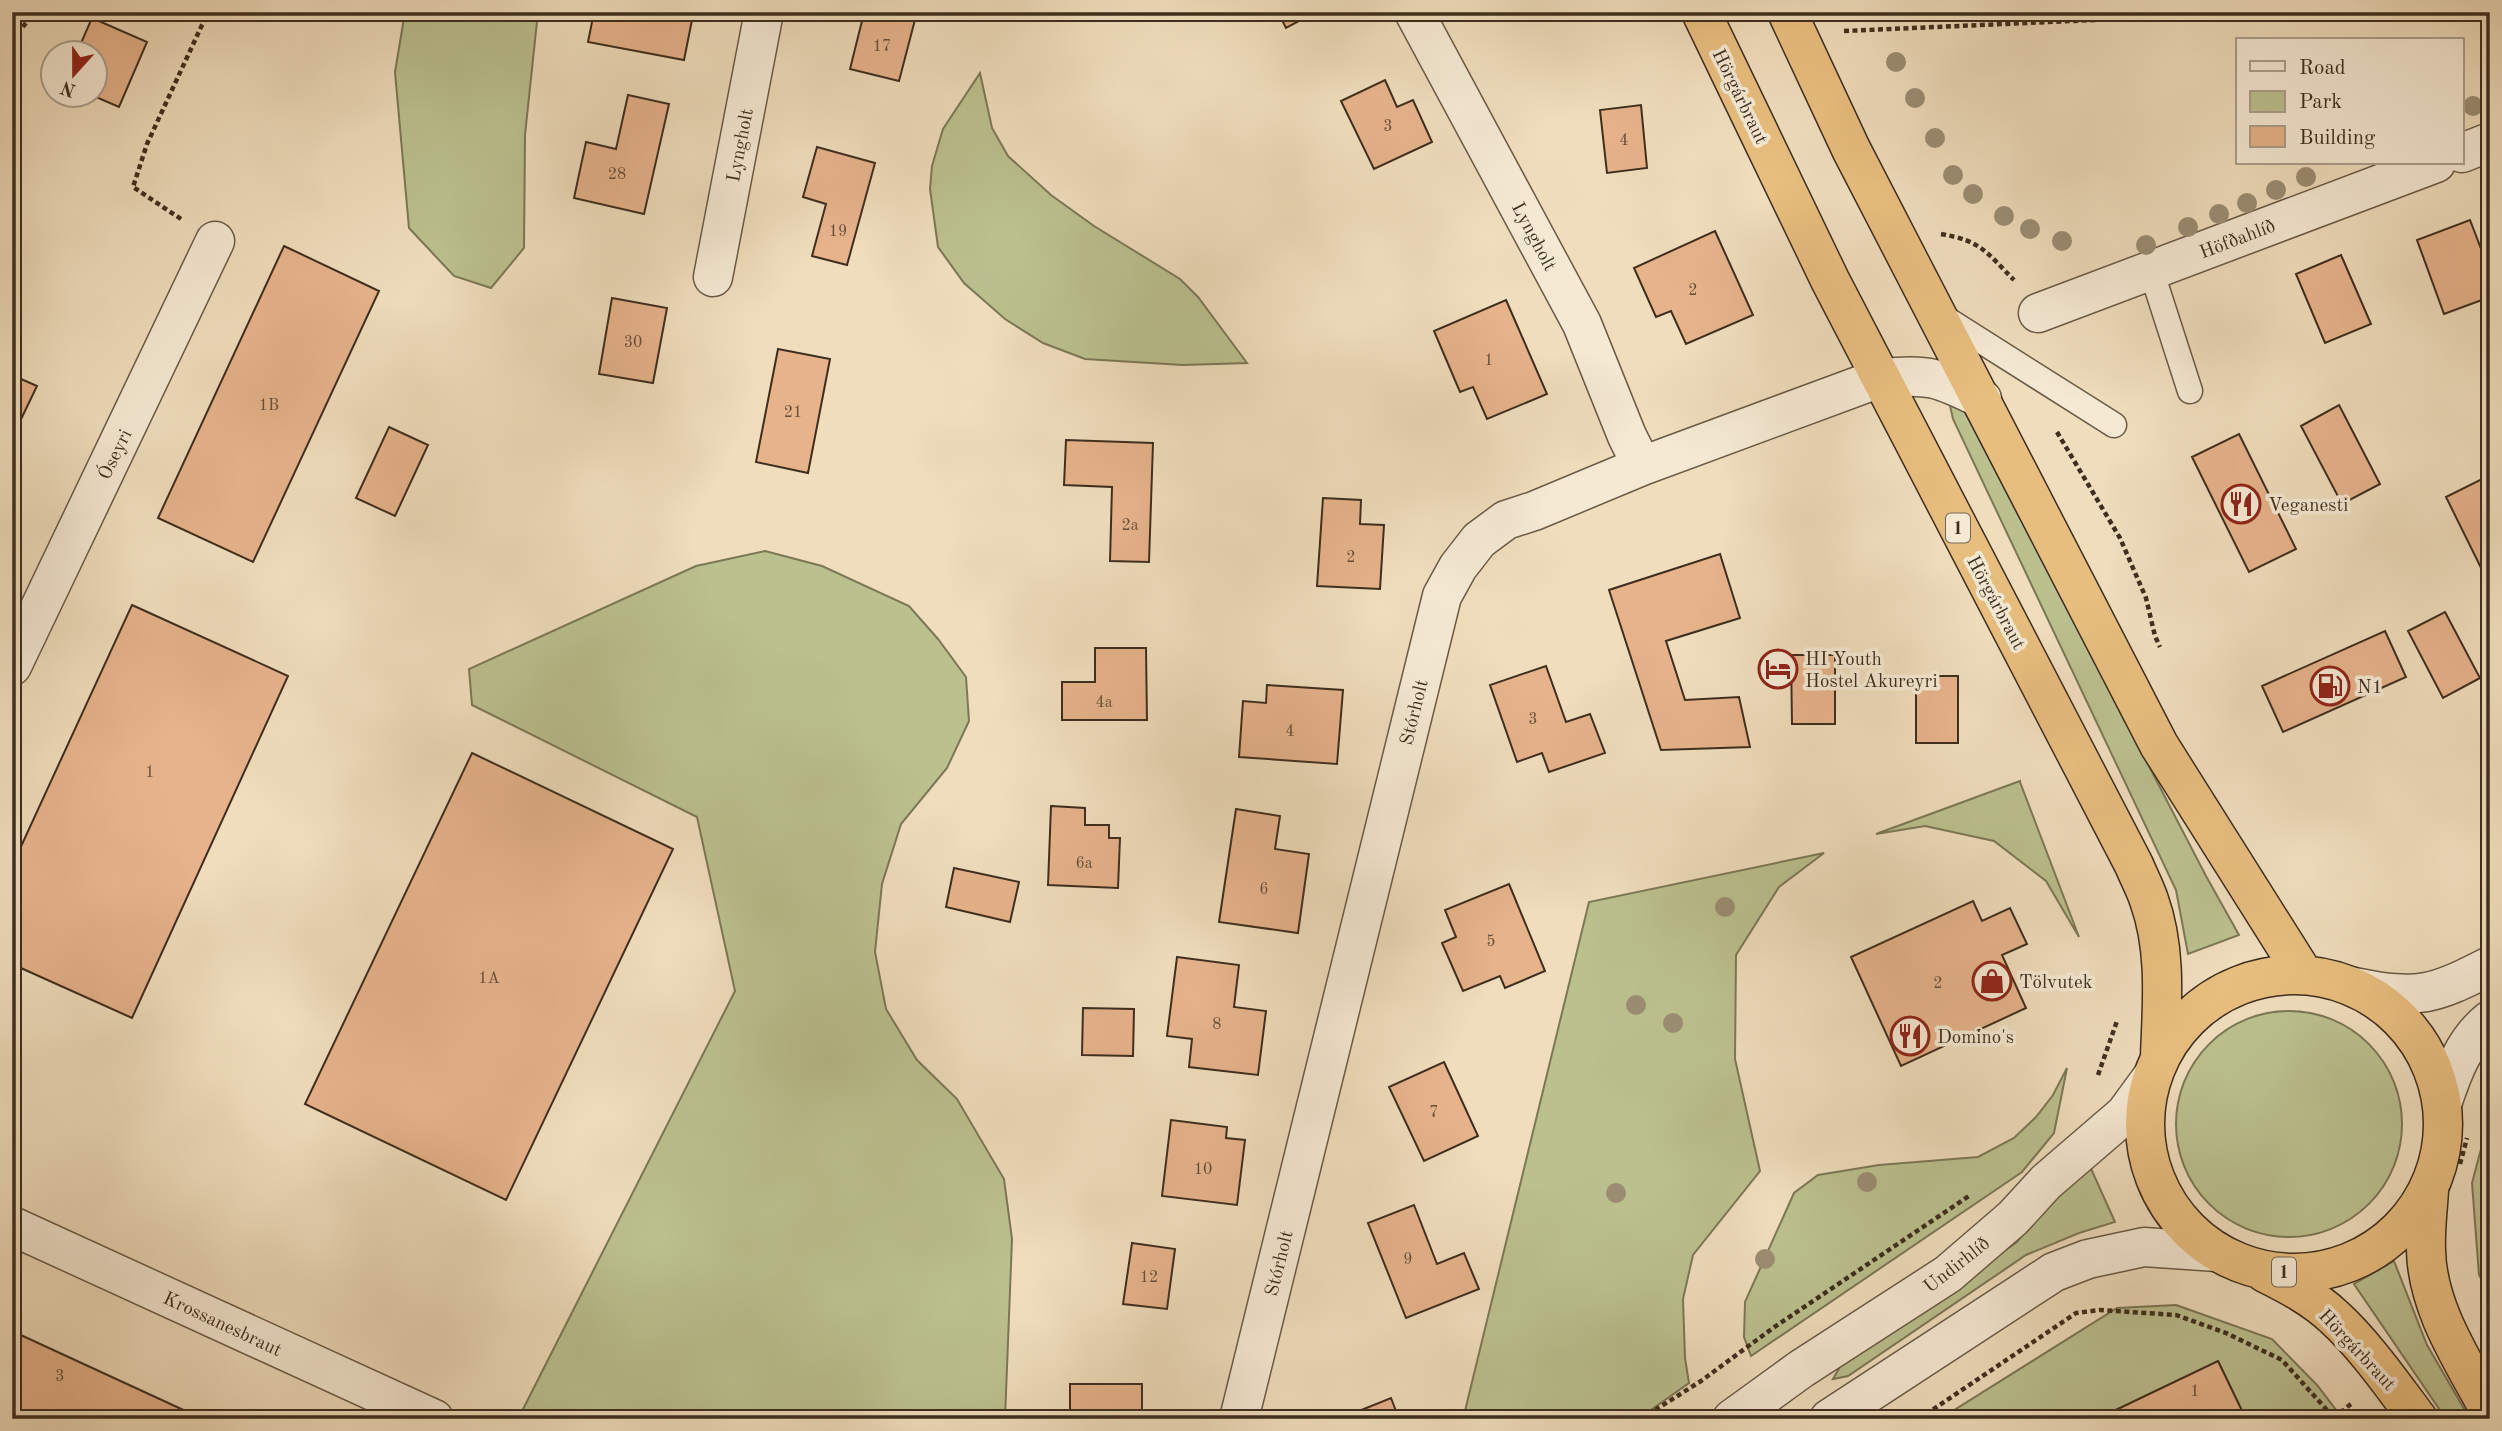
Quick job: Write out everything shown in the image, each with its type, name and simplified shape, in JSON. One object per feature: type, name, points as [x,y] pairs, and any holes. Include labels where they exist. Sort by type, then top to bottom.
[{"type":"highway","name":"Hörgárbraut","points":[[1701,12],[1824,268],[2134,865],[2150,901],[2159,941],[2163,978],[2156,1067],[2145,1116],[2148,1157],[2162,1195],[2186,1227],[2217,1252],[2296,1289],[2334,1317],[2418,1419]]},
{"type":"highway","points":[[1787,12],[1851,149],[2159,745],[2304,975]]},
{"type":"highway","name":"Hörgárbraut","points":[[2156,1067],[2176,1031],[2196,1011],[2220,994],[2247,982],[2304,975],[2330,978],[2355,987],[2388,1007],[2414,1034],[2432,1067],[2442,1104],[2444,1132],[2439,1160],[2429,1187],[2406,1222],[2375,1250],[2336,1267],[2295,1273],[2253,1268]]},
{"type":"highway","name":"Hörgárbraut","points":[[2429,1187],[2426,1251],[2432,1290],[2448,1335],[2490,1411]]},
{"type":"street","name":"Lyngholt","points":[[713,278],[764,12]]},
{"type":"street","name":"Lyngholt","points":[[1414,12],[1582,324],[1627,436],[1642,466]]},
{"type":"street","points":[[2464,152],[2490,142]]},
{"type":"street","name":"Höfðahlíð","points":[[2038,313],[2433,164]]},
{"type":"street","name":"Óseyri","points":[[12,666],[215,241]]},
{"type":"street","name":"Stórholt","points":[[1239,1419],[1442,596],[1458,568],[1479,540],[1506,520],[1642,466],[1880,378],[1932,376],[1982,398]]},
{"type":"street","points":[[2355,987],[2391,995],[2418,995],[2448,988],[2490,966]]},
{"type":"street","points":[[2442,1104],[2454,1069],[2478,1029],[2490,1020]]},
{"type":"street","name":"Undirhlíð","points":[[1732,1419],[1801,1369],[1948,1275],[2013,1218],[2046,1182],[2125,1114],[2156,1067]]},
{"type":"street","name":"Krossanesbraut","points":[[12,1226],[434,1419]]},
{"type":"street","points":[[1829,1419],[2054,1272],[2088,1259],[2144,1247],[2217,1252]]},
{"type":"lane","points":[[2151,270],[2190,391]]},
{"type":"lane","points":[[1936,313],[2114,425]]},
{"type":"path","points":[[12,40],[36,12]]},
{"type":"path","points":[[208,12],[147,144],[133,187],[215,241]]},
{"type":"path","points":[[1833,31],[2116,19]]},
{"type":"path","points":[[2094,1086],[2119,1013]]},
{"type":"path","points":[[1641,1419],[1702,1381],[1773,1328],[1978,1190]]},
{"type":"path","points":[[1919,1419],[2076,1313],[2100,1310],[2176,1315],[2226,1333],[2282,1360],[2334,1419]]},
{"type":"green space","points":[[405,12],[538,12],[525,135],[524,248],[491,288],[454,276],[409,228],[395,72]]},
{"type":"green space","points":[[980,73],[992,128],[1008,156],[1051,195],[1094,226],[1180,279],[1198,297],[1247,363],[1183,365],[1085,359],[1043,343],[1005,319],[964,283],[938,247],[930,189],[932,166],[943,129]]},
{"type":"green space","points":[[1946,388],[1965,412],[2239,935],[2188,954],[2176,890],[1953,419]]},
{"type":"green space","points":[[765,551],[822,566],[909,606],[966,677],[969,721],[947,768],[901,824],[882,884],[875,952],[886,1009],[917,1060],[957,1099],[1004,1179],[1012,1239],[1005,1419],[518,1419],[735,991],[697,817],[472,705],[469,669],[696,566]]},
{"type":"green space","points":[[2020,781],[2079,937],[2046,881],[1994,841],[1925,826],[1876,834]]},
{"type":"green space","points":[[1824,853],[1779,887],[1736,955],[1735,1059],[1760,1171],[1693,1255],[1683,1299],[1685,1358],[1689,1383],[1638,1419],[1463,1419],[1589,902]]},
{"type":"green space","points":[[2278,1011],[2300,1011],[2342,1024],[2361,1036],[2377,1052],[2394,1081],[2402,1124],[2394,1167],[2377,1196],[2361,1212],[2332,1229],[2300,1237],[2278,1237],[2236,1224],[2217,1212],[2201,1196],[2184,1167],[2176,1135],[2176,1113],[2189,1071],[2201,1052],[2217,1036],[2246,1019]]},
{"type":"green space","points":[[2067,1068],[2054,1133],[2022,1172],[1751,1356],[1744,1337],[1745,1302],[1794,1193],[1818,1175],[1879,1165],[1978,1157],[2014,1138],[2036,1117],[2053,1095]]},
{"type":"green space","points":[[2490,1115],[2490,1294],[2479,1275],[2472,1183]]},
{"type":"green space","points":[[2088,1162],[2115,1222],[2079,1233],[2026,1255],[1848,1376],[1833,1379],[1841,1365],[2017,1242],[2059,1191]]},
{"type":"green space","points":[[2394,1261],[2427,1345],[2470,1419],[2446,1419],[2354,1284]]},
{"type":"green space","points":[[2176,1305],[2272,1339],[2317,1385],[2343,1419],[2246,1419],[2218,1361],[2097,1419],[1940,1419],[2117,1308]]},
{"type":"building","points":[[594,12],[670,12],[670,16],[692,20],[684,60],[588,42]]},
{"type":"building","points":[[827,12],[917,12],[899,81],[850,69],[862,21]]},
{"type":"building","points":[[1278,12],[1316,12],[1286,28]]},
{"type":"building","points":[[92,18],[147,42],[119,107],[108,102],[108,38],[83,38]]},
{"type":"building","points":[[1385,80],[1397,107],[1413,100],[1432,142],[1374,169],[1341,101]]},
{"type":"building","points":[[628,95],[669,104],[644,214],[574,198],[586,142],[616,149]]},
{"type":"building","points":[[1641,105],[1647,168],[1607,173],[1600,110]]},
{"type":"building","points":[[817,147],[875,163],[847,265],[812,256],[826,204],[803,197]]},
{"type":"building","points":[[2470,220],[2490,272],[2490,297],[2444,314],[2417,240]]},
{"type":"building","points":[[1715,231],[1753,315],[1686,344],[1671,311],[1656,317],[1634,268]]},
{"type":"building","points":[[284,246],[379,291],[253,562],[158,518]]},
{"type":"building","points":[[2341,255],[2371,324],[2325,343],[2296,274]]},
{"type":"building","points":[[612,298],[667,308],[653,383],[599,374]]},
{"type":"building","points":[[1506,300],[1547,394],[1487,419],[1473,387],[1460,392],[1434,331]]},
{"type":"building","points":[[778,349],[830,359],[808,473],[756,462]]},
{"type":"building","points":[[12,375],[37,386],[12,438]]},
{"type":"building","points":[[2339,405],[2380,484],[2342,504],[2301,426]]},
{"type":"building","points":[[389,427],[428,445],[395,516],[356,498]]},
{"type":"building","points":[[2239,434],[2296,549],[2249,572],[2192,457]]},
{"type":"building","points":[[1066,440],[1153,443],[1149,562],[1110,561],[1112,487],[1064,485]]},
{"type":"building","points":[[2490,475],[2490,586],[2446,497]]},
{"type":"building","points":[[1323,498],[1361,500],[1360,524],[1384,525],[1380,589],[1317,586]]},
{"type":"building","points":[[1720,554],[1740,618],[1666,641],[1685,700],[1739,697],[1750,747],[1661,750],[1609,590]]},
{"type":"building","points":[[132,605],[288,676],[132,1018],[12,964],[12,866]]},
{"type":"building","points":[[2445,612],[2480,678],[2443,698],[2408,631]]},
{"type":"building","points":[[2385,631],[2406,677],[2283,732],[2262,686]]},
{"type":"building","points":[[1095,648],[1146,648],[1147,720],[1062,720],[1062,682],[1095,682]]},
{"type":"building","points":[[1791,655],[1835,655],[1835,724],[1792,724]]},
{"type":"building","points":[[1546,666],[1566,722],[1590,714],[1605,753],[1549,772],[1542,753],[1517,762],[1490,685]]},
{"type":"building","points":[[1916,676],[1958,676],[1958,743],[1916,743]]},
{"type":"building","points":[[1267,685],[1343,690],[1337,764],[1239,757],[1243,701],[1266,703]]},
{"type":"building","points":[[472,753],[673,849],[506,1200],[305,1104]]},
{"type":"building","points":[[1051,806],[1085,808],[1085,825],[1109,825],[1109,838],[1120,838],[1118,888],[1048,885]]},
{"type":"building","points":[[1236,809],[1280,816],[1275,849],[1309,854],[1298,933],[1219,922]]},
{"type":"building","points":[[954,868],[1019,882],[1010,922],[946,907]]},
{"type":"building","points":[[1509,884],[1545,971],[1505,988],[1500,976],[1463,991],[1442,943],[1456,937],[1445,910]]},
{"type":"building","points":[[1973,901],[1982,921],[2010,908],[2027,944],[2002,955],[2026,1008],[1901,1066],[1851,957]]},
{"type":"building","points":[[1177,957],[1239,965],[1234,1007],[1266,1011],[1258,1075],[1189,1067],[1192,1039],[1167,1036]]},
{"type":"building","points":[[1083,1008],[1134,1009],[1133,1056],[1082,1055]]},
{"type":"building","points":[[1444,1062],[1478,1136],[1424,1161],[1389,1087]]},
{"type":"building","points":[[1171,1120],[1227,1127],[1226,1138],[1245,1140],[1237,1205],[1162,1196]]},
{"type":"building","points":[[1414,1205],[1437,1264],[1464,1253],[1479,1289],[1406,1318],[1368,1223]]},
{"type":"building","points":[[1132,1243],[1175,1249],[1167,1309],[1123,1304]]},
{"type":"building","points":[[12,1331],[203,1419],[12,1419]]},
{"type":"building","points":[[2218,1361],[2246,1419],[2097,1419]]},
{"type":"building","points":[[1070,1384],[1142,1384],[1142,1419],[1070,1419]]},
{"type":"building","points":[[1391,1398],[1399,1419],[1339,1419]]},
{"type":"place","name":"Veganesti","points":[[2241,504]]},
{"type":"place","name":"HI Youth Hostel Akureyri","points":[[1778,669]]},
{"type":"place","name":"N1","points":[[2330,686]]},
{"type":"place","name":"Tölvutek","points":[[1992,981]]},
{"type":"place","name":"Domino's","points":[[1910,1036]]}]
